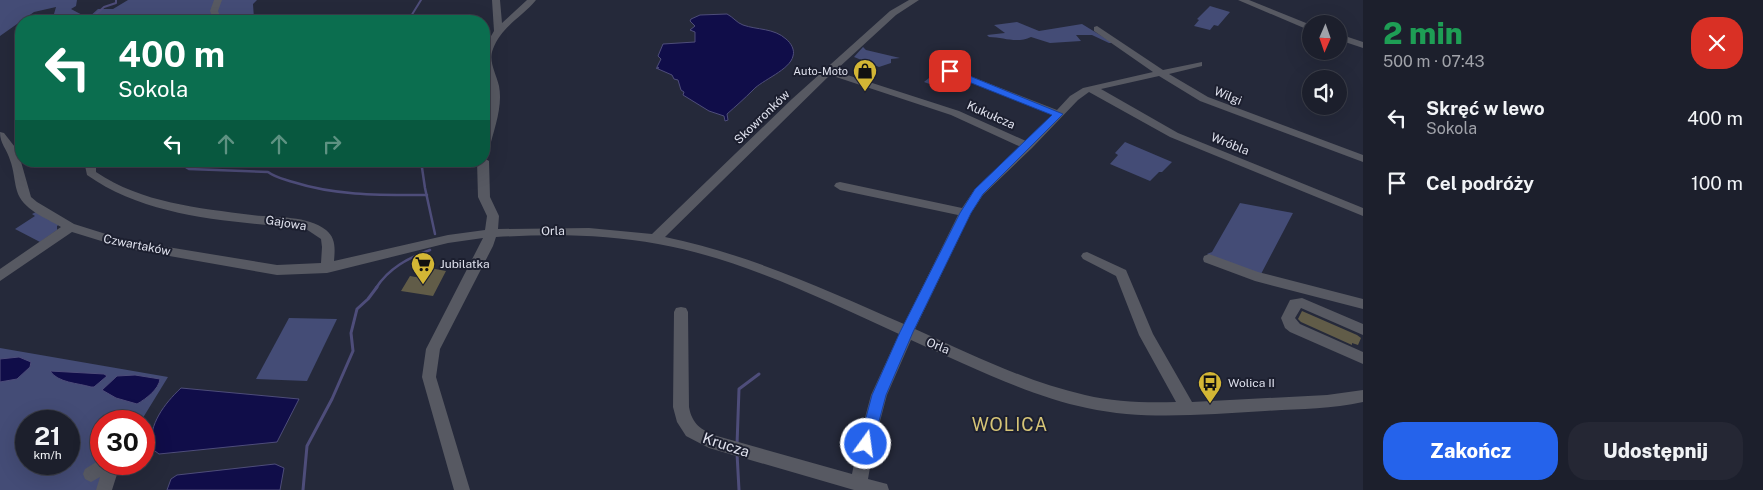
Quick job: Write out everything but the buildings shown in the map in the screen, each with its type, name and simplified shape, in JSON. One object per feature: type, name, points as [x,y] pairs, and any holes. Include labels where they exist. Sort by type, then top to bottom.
[{"type":"street","points":[[216,15],[214,11],[218,0]]},
{"type":"street","points":[[496,0],[498,31]]},
{"type":"street","points":[[490,45],[498,31],[532,0]]},
{"type":"street","name":"Skowronków","points":[[655,239],[796,101],[893,13],[915,0]]},
{"type":"street","points":[[1242,0],[1302,24]]},
{"type":"street","name":"Wilgi","points":[[1097,29],[1189,91],[1221,107],[1363,159]]},
{"type":"street","points":[[1348,40],[1363,45]]},
{"type":"street","points":[[859,484],[866,444],[879,395],[907,332],[965,213],[979,192],[1028,146],[1074,98],[1092,88],[1199,64]]},
{"type":"street","points":[[950,71],[1058,114]]},
{"type":"street","name":"Kukułcza","points":[[829,72],[955,113],[1028,146]]},
{"type":"street","points":[[490,74],[496,101],[490,126]]},
{"type":"street","name":"Wróbla","points":[[1092,88],[1174,135],[1363,212]]},
{"type":"street","name":"Czwartaków","points":[[0,135],[15,148]]},
{"type":"street","points":[[0,155],[15,151]]},
{"type":"street","name":"Czwartaków","points":[[19,167],[23,192],[27,198],[33,205],[70,227],[124,244],[277,270],[327,268]]},
{"type":"street","name":"Gajowa","points":[[91,167],[91,172],[101,182],[133,196],[186,209],[308,225],[322,231],[329,242],[327,268]]},
{"type":"street","points":[[462,490],[433,392],[430,364],[440,334],[487,246],[491,234],[493,216],[484,197],[483,167]]},
{"type":"street","points":[[840,186],[965,213]]},
{"type":"street","points":[[0,276],[70,227]]},
{"type":"street","name":"Orla","points":[[491,234],[572,231],[655,239],[725,256],[812,290],[907,332],[1061,395],[1101,405],[1141,410],[1188,409],[1363,396]]},
{"type":"street","points":[[327,268],[435,242],[491,234]]},
{"type":"street","points":[[1087,256],[1121,273],[1146,335],[1188,409]]},
{"type":"street","points":[[1209,259],[1255,276],[1363,304]]},
{"type":"street","points":[[1363,330],[1302,303],[1295,304],[1288,318],[1290,324],[1295,328],[1363,358]]},
{"type":"street","name":"Krucza","points":[[681,312],[681,407],[683,422],[693,434],[729,447],[881,490]]},
{"type":"street","points":[[104,490],[109,475]]},
{"type":"shaded area","points":[[0,0],[77,0],[76,6],[71,9],[82,15],[54,15],[56,7],[34,12],[30,15],[15,15],[15,25],[0,36]]},
{"type":"shaded area","points":[[128,0],[257,0],[253,4],[254,15],[91,15],[98,9],[113,9]]},
{"type":"shaded area","points":[[1210,6],[1230,12],[1218,26],[1214,25],[1210,30],[1194,26],[1199,20],[1197,19]]},
{"type":"shaded area","points":[[727,14],[748,27],[771,31],[781,35],[791,45],[793,54],[787,66],[757,86],[727,114],[728,120],[725,121],[724,116],[709,111],[683,95],[684,92],[681,90],[678,80],[674,79],[672,75],[656,68],[659,68],[657,67],[661,59],[658,56],[663,44],[695,42],[695,32],[690,30],[695,26],[690,21],[691,19],[700,15]]},
{"type":"shaded area","points":[[1017,22],[1039,31],[1082,24],[1113,43],[1092,35],[1076,35],[1081,41],[1050,43],[1031,37],[1015,40],[989,37],[987,35],[1005,33],[994,25]]},
{"type":"shaded area","points":[[863,47],[866,50],[900,58],[891,59],[891,63],[879,67],[854,57]]},
{"type":"shaded area","points":[[939,70],[959,76],[944,89],[924,82]]},
{"type":"shaded area","points":[[1125,142],[1172,162],[1150,181],[1110,164],[1118,155],[1115,153]]},
{"type":"shaded area","points":[[1240,203],[1293,213],[1261,274],[1213,258],[1207,254],[1212,252]]},
{"type":"shaded area","points":[[36,212],[60,224],[57,226],[57,230],[40,242],[15,229],[35,216],[32,214]]},
{"type":"shaded area","points":[[289,318],[337,319],[307,381],[256,379]]},
{"type":"shaded area","points":[[0,348],[168,377],[148,410],[90,410],[90,475],[107,475],[98,490],[0,490]]},
{"type":"shaded area","points":[[19,357],[31,362],[30,367],[17,379],[0,382],[0,359]]},
{"type":"shaded area","points":[[50,371],[104,374],[107,376],[94,387],[91,387],[63,380]]},
{"type":"shaded area","points":[[135,375],[160,379],[155,390],[137,404],[116,398],[102,390],[117,376]]},
{"type":"shaded area","points":[[181,388],[299,399],[277,442],[159,454],[155,451],[155,423],[169,401]]},
{"type":"shaded area","points":[[275,464],[284,468],[280,490],[167,490],[171,479],[177,475]]},
{"type":"waterway","points":[[95,15],[104,7],[116,3],[116,0]]},
{"type":"waterway","points":[[412,15],[421,0]]},
{"type":"waterway","points":[[186,167],[189,169],[268,172],[274,176],[310,187],[343,192],[376,195],[427,195]]},
{"type":"waterway","points":[[422,167],[427,195]]},
{"type":"waterway","points":[[427,195],[435,234]]},
{"type":"waterway","points":[[376,288],[400,264],[430,250]]},
{"type":"waterway","points":[[303,490],[307,446],[332,399],[353,351],[351,333],[357,309],[377,287]]},
{"type":"waterway","points":[[737,445],[739,389],[759,374]]},
{"type":"waterway","points":[[737,453],[739,490]]},
{"type":"place","name":"Auto-Moto","points":[[865,92]]},
{"type":"place","name":"Jubilatka","points":[[423,285]]},
{"type":"place","name":"Wolica II","points":[[1210,404]]},
{"type":"district","name":"WOLICA","points":[[1010,425]]},
{"type":"route","points":[[866,444],[879,395],[907,332],[938,272],[965,213],[979,192],[1014,156],[1028,146],[1058,114],[950,71]]}]
